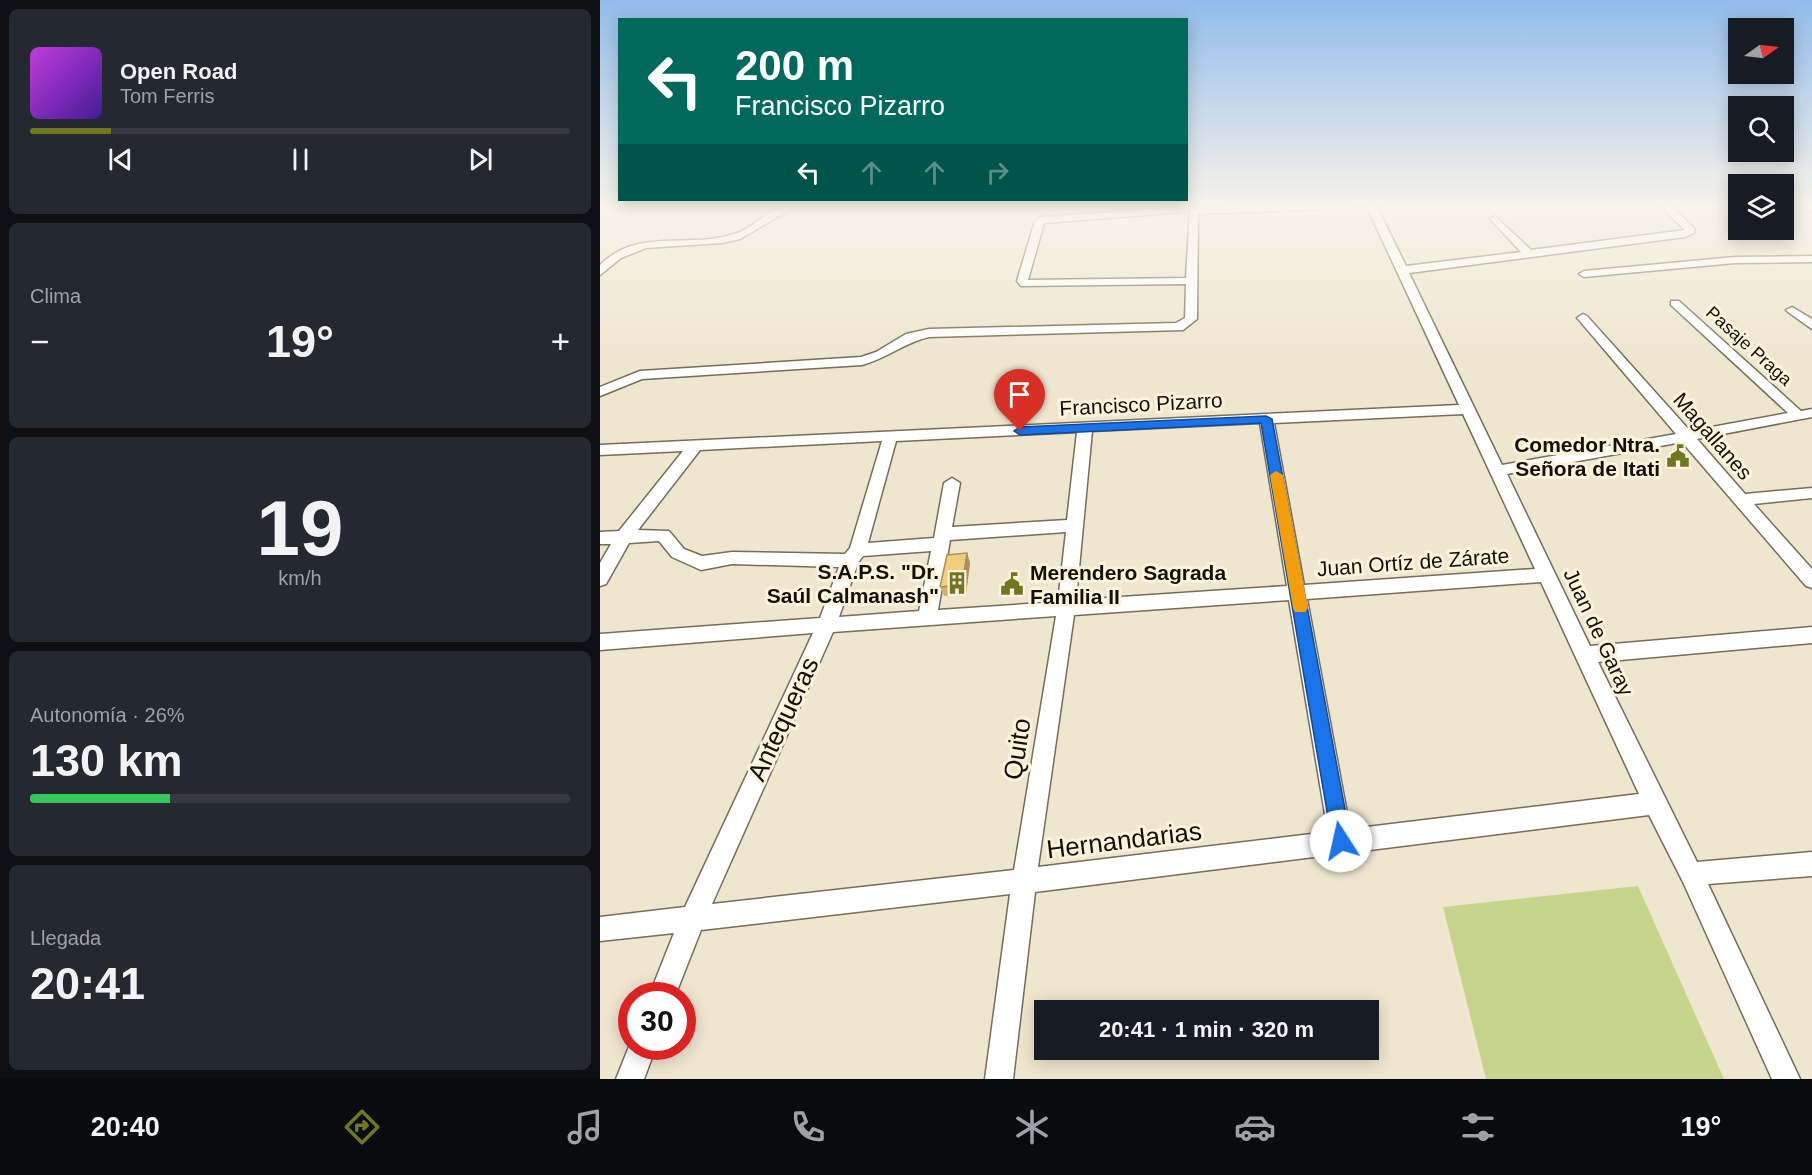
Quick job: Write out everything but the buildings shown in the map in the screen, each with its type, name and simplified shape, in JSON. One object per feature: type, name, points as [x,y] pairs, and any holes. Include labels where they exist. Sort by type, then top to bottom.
[{"type":"street","points":[[600,272],[617,255]]},
{"type":"street","points":[[1029,255],[1022,281],[1025,284],[1192,281]]},
{"type":"street","points":[[600,392],[640,375],[862,361],[880,356],[910,337],[929,333],[1179,327],[1191,319],[1191,255]]},
{"type":"street","name":"Juan de Garay","points":[[1395,255],[1655,803],[1691,874],[1786,1079]]},
{"type":"street","points":[[1402,270],[1527,255]]},
{"type":"street","points":[[1584,274],[1735,260],[1812,259]]},
{"type":"street","name":"Pasaje Praga","points":[[1675,303],[1805,414]]},
{"type":"street","points":[[1792,310],[1812,325]]},
{"type":"street","name":"Magallanes","points":[[1583,318],[1812,581]]},
{"type":"street","name":"Francisco Pizarro","points":[[600,450],[1469,409]]},
{"type":"street","points":[[1498,471],[1805,414]]},
{"type":"street","points":[[1266,419],[1341,841]]},
{"type":"street","name":"Quito","points":[[999,1079],[1024,881],[1066,607],[1085,428]]},
{"type":"street","name":"Antequeras","points":[[668,982],[692,920],[827,624],[854,555],[890,438]]},
{"type":"street","points":[[600,579],[624,536],[696,445]]},
{"type":"street","points":[[927,618],[952,483]]},
{"type":"street","points":[[1742,500],[1812,493]]},
{"type":"street","points":[[600,538],[663,535],[678,553],[701,563],[732,558],[854,555],[943,539],[1075,525]]},
{"type":"street","name":"Juan Ortíz de Zárate","points":[[600,642],[1546,574]]},
{"type":"street","points":[[1585,655],[1812,635]]},
{"type":"street","name":"Hernandarias","points":[[600,929],[1024,881],[1655,803]]},
{"type":"street","points":[[1691,874],[1812,864]]},
{"type":"street","points":[[630,1079],[637,1060]]},
{"type":"green space","points":[[1638,886],[1724,1079],[1486,1079],[1443,907]]},
{"type":"slow traffic","points":[[1276,475],[1300,608]]},
{"type":"place","name":"Comedor Ntra. Señora de Itati","points":[[1678,456]]},
{"type":"place","name":"S.A.P.S. \"Dr. Saúl Calmanash\"","points":[[957,583]]},
{"type":"place","name":"Merendero Sagrada Familia II","points":[[1012,584]]},
{"type":"route","points":[[1020,431],[1266,419],[1341,841]]}]
